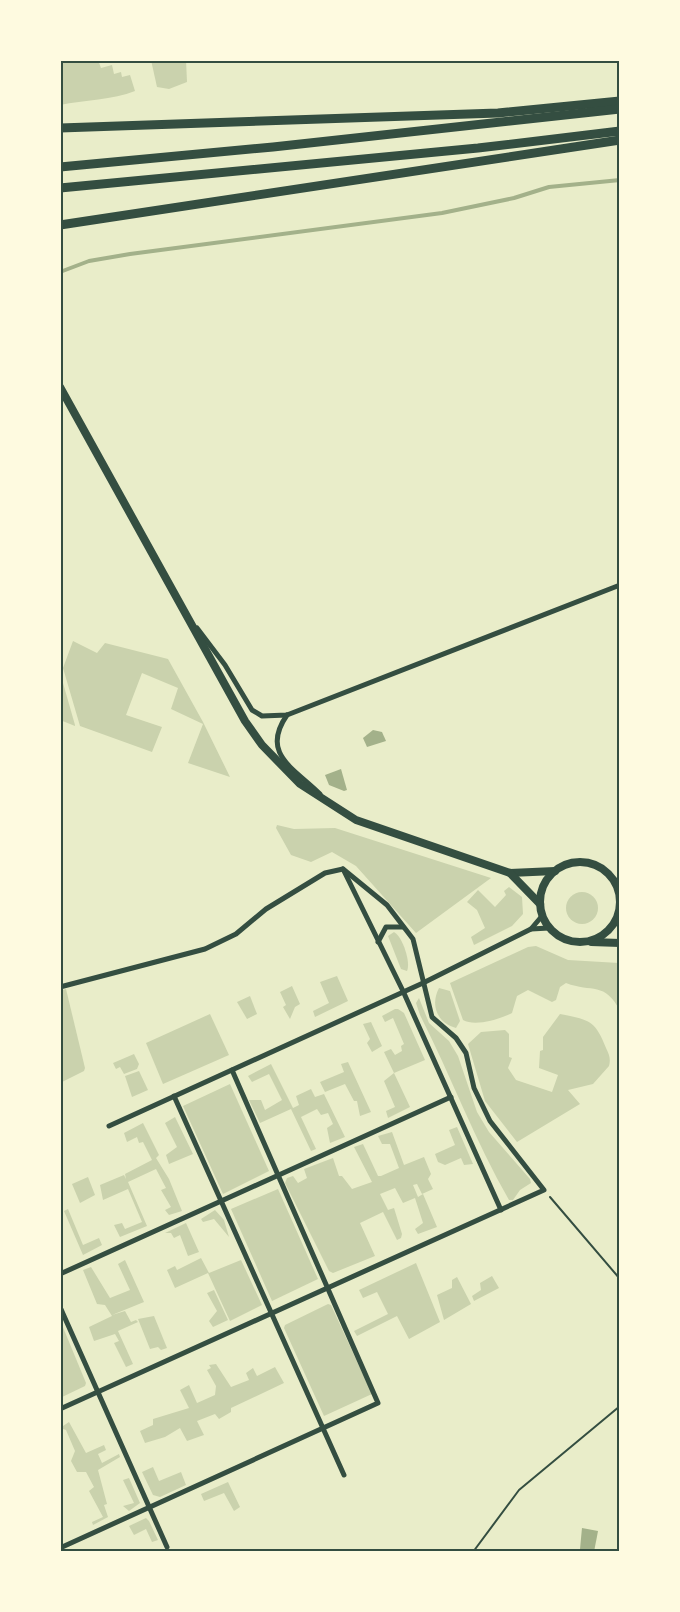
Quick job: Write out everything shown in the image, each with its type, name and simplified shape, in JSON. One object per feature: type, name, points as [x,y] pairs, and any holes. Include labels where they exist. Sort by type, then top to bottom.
[{"type":"highway","points":[[60,128],[498,112],[620,101]]},
{"type":"highway","points":[[60,167],[285,146],[620,109]]},
{"type":"highway","points":[[61,188],[478,148],[620,131]]},
{"type":"highway","points":[[60,225],[620,140]]},
{"type":"main road","points":[[60,387],[245,721],[262,745],[300,784],[336,810],[370,825],[510,873],[555,871],[579,862],[603,869],[618,890],[620,904],[617,917],[604,933],[586,942]]},
{"type":"main road","points":[[555,871],[541,891],[542,916],[549,928],[566,939],[620,943]]},
{"type":"main road","points":[[510,873],[540,904]]},
{"type":"main road","points":[[617,917],[620,926]]},
{"type":"street","points":[[183,610],[225,665],[252,710],[262,716],[287,715],[620,585]]},
{"type":"street","points":[[287,715],[276,735],[278,753],[336,810]]},
{"type":"street","points":[[60,1409],[544,1190],[490,1121],[474,1088],[466,1053],[456,1038],[432,1017],[413,939],[387,905],[343,869]]},
{"type":"street","points":[[343,869],[403,991],[501,1210]]},
{"type":"street","points":[[60,987],[205,949],[236,934],[266,909],[325,873],[343,869]]},
{"type":"street","points":[[109,1126],[423,983],[531,929],[542,916]]},
{"type":"street","points":[[378,943],[386,927],[404,927]]},
{"type":"street","points":[[531,929],[549,928]]},
{"type":"street","points":[[60,1548],[378,1403],[231,1070]]},
{"type":"street","points":[[174,1096],[344,1475]]},
{"type":"street","points":[[60,1274],[451,1098]]},
{"type":"street","points":[[60,1307],[167,1547]]},
{"type":"path","points":[[544,1190],[620,1279]]},
{"type":"path","points":[[473,1552],[519,1490],[620,1406]]},
{"type":"shaded area","points":[[60,60],[98,60],[101,68],[112,65],[114,74],[121,72],[122,77],[130,75],[135,91],[108,98],[60,105]]},
{"type":"shaded area","points":[[151,60],[186,60],[187,82],[169,89],[157,87]]},
{"type":"shaded area","points":[[73,641],[97,653],[105,643],[168,659],[203,722],[230,777],[188,763],[203,724],[171,709],[178,688],[142,673],[126,715],[162,727],[152,752],[80,726],[63,668]]},
{"type":"shaded area","points":[[61,676],[75,725],[75,726],[60,720]]},
{"type":"shaded area","points":[[373,730],[382,732],[386,741],[367,747],[363,738]]},
{"type":"shaded area","points":[[341,769],[347,790],[344,791],[329,785],[325,775]]},
{"type":"shaded area","points":[[277,825],[294,829],[335,828],[491,878],[416,933],[356,866],[332,852],[311,862],[291,855],[276,828]]},
{"type":"shaded area","points":[[509,887],[522,897],[523,914],[512,926],[474,945],[471,937],[485,928],[477,910],[467,902],[478,890],[495,907],[506,895],[504,891]]},
{"type":"shaded area","points":[[582,892],[593,897],[598,908],[593,919],[582,924],[571,919],[566,908],[571,897]]},
{"type":"shaded area","points":[[394,932],[405,950],[408,962],[407,971],[401,969],[388,936]]},
{"type":"shaded area","points":[[536,946],[568,960],[619,963],[620,1011],[609,995],[566,983],[560,987],[556,1000],[552,1002],[528,990],[517,996],[512,1013],[494,1020],[474,1023],[463,1020],[450,983],[528,947]]},
{"type":"shaded area","points":[[337,976],[348,1001],[315,1017],[313,1011],[329,1003],[320,982]]},
{"type":"shaded area","points":[[292,986],[300,1004],[295,1007],[290,1019],[283,1007],[286,1005],[280,992]]},
{"type":"shaded area","points":[[439,988],[450,991],[460,1021],[456,1028],[449,1026],[437,1013],[435,1001]]},
{"type":"shaded area","points":[[66,989],[85,1068],[84,1071],[60,1083],[60,991]]},
{"type":"shaded area","points":[[250,996],[257,1014],[247,1019],[237,1002]]},
{"type":"shaded area","points":[[419,998],[429,1023],[449,1041],[458,1056],[477,1112],[489,1132],[530,1179],[531,1183],[520,1190],[513,1200],[509,1200],[474,1132],[420,1015],[416,1003]]},
{"type":"shaded area","points":[[398,1009],[404,1013],[425,1060],[394,1073],[384,1052],[391,1049],[395,1055],[402,1051],[401,1046],[404,1044],[393,1018],[385,1022],[382,1016]]},
{"type":"shaded area","points":[[210,1014],[229,1055],[163,1084],[146,1043]]},
{"type":"shaded area","points":[[560,1014],[584,1020],[594,1026],[608,1052],[609,1066],[593,1084],[568,1090],[580,1104],[517,1142],[485,1101],[468,1044],[481,1032],[505,1030],[509,1034],[509,1057],[512,1058],[508,1068],[516,1080],[552,1092],[558,1075],[539,1068],[540,1051],[543,1050],[543,1037]]},
{"type":"shaded area","points":[[371,1022],[382,1046],[372,1052],[367,1043],[370,1039],[363,1024]]},
{"type":"shaded area","points":[[134,1054],[139,1064],[137,1069],[124,1074],[120,1067],[116,1069],[113,1063]]},
{"type":"shaded area","points":[[348,1062],[371,1112],[360,1116],[357,1101],[354,1101],[345,1084],[325,1092],[320,1082],[344,1072],[341,1064]]},
{"type":"shaded area","points":[[271,1064],[293,1108],[299,1105],[296,1096],[311,1089],[315,1097],[324,1094],[345,1137],[330,1143],[327,1128],[333,1124],[328,1113],[321,1115],[317,1109],[301,1117],[316,1149],[311,1151],[291,1109],[260,1123],[249,1100],[261,1100],[265,1110],[282,1100],[269,1074],[252,1082],[248,1076]]},
{"type":"shaded area","points":[[139,1071],[148,1090],[132,1097],[125,1076]]},
{"type":"shaded area","points":[[394,1073],[410,1107],[388,1118],[386,1111],[395,1107],[384,1081]]},
{"type":"shaded area","points":[[230,1084],[269,1171],[223,1194],[183,1106]]},
{"type":"shaded area","points":[[175,1117],[193,1154],[169,1164],[166,1155],[177,1147],[165,1123]]},
{"type":"shaded area","points":[[143,1123],[159,1155],[156,1158],[169,1179],[182,1211],[169,1215],[165,1210],[171,1207],[161,1190],[166,1188],[156,1169],[128,1182],[147,1226],[120,1237],[114,1225],[122,1223],[125,1229],[142,1222],[128,1189],[103,1200],[100,1185],[124,1175],[126,1179],[125,1174],[152,1160],[143,1142],[139,1143],[137,1137],[127,1142],[124,1133]]},
{"type":"shaded area","points":[[457,1127],[473,1164],[464,1165],[461,1158],[445,1165],[438,1162],[435,1154],[455,1145],[449,1130]]},
{"type":"shaded area","points":[[392,1132],[404,1165],[424,1157],[431,1174],[428,1179],[433,1189],[422,1194],[417,1184],[413,1185],[418,1197],[423,1194],[437,1227],[418,1234],[415,1229],[423,1223],[415,1198],[403,1203],[395,1188],[380,1194],[388,1210],[394,1208],[402,1234],[401,1238],[397,1240],[383,1212],[360,1223],[375,1256],[333,1273],[329,1271],[285,1183],[287,1178],[293,1176],[298,1183],[307,1178],[304,1169],[333,1158],[339,1176],[342,1176],[352,1189],[372,1182],[354,1147],[363,1144],[378,1176],[381,1176],[399,1168],[390,1144],[382,1144],[378,1136]]},
{"type":"shaded area","points":[[88,1177],[95,1195],[80,1203],[72,1184]]},
{"type":"shaded area","points":[[278,1189],[318,1279],[272,1301],[231,1209]]},
{"type":"shaded area","points":[[68,1209],[83,1245],[99,1238],[102,1245],[83,1255],[64,1211]]},
{"type":"shaded area","points":[[215,1210],[224,1220],[229,1237],[214,1219],[203,1222],[201,1219]]},
{"type":"shaded area","points":[[186,1223],[199,1252],[188,1256],[180,1235],[174,1238],[171,1233],[165,1233]]},
{"type":"shaded area","points":[[201,1258],[209,1273],[241,1260],[262,1305],[230,1321],[208,1273],[175,1288],[167,1270],[175,1266],[177,1270]]},
{"type":"shaded area","points":[[125,1260],[144,1302],[112,1315],[125,1311],[131,1322],[136,1320],[138,1322],[118,1331],[133,1364],[126,1367],[114,1343],[119,1341],[115,1334],[94,1341],[89,1327],[112,1316],[105,1305],[97,1304],[83,1270],[91,1267],[110,1298],[130,1290],[118,1264]]},
{"type":"shaded area","points":[[416,1263],[440,1322],[409,1339],[397,1316],[357,1336],[354,1331],[388,1314],[377,1292],[363,1298],[359,1290]]},
{"type":"shaded area","points":[[492,1276],[499,1288],[474,1301],[472,1296],[481,1290],[480,1283]]},
{"type":"shaded area","points":[[457,1277],[471,1304],[444,1320],[437,1295],[452,1288],[452,1280]]},
{"type":"shaded area","points":[[214,1290],[228,1320],[213,1327],[209,1321],[217,1311],[207,1293]]},
{"type":"shaded area","points":[[328,1304],[331,1305],[372,1394],[324,1416],[284,1328],[285,1325]]},
{"type":"shaded area","points":[[154,1316],[167,1348],[161,1350],[158,1347],[150,1349],[138,1319]]},
{"type":"shaded area","points":[[60,1320],[86,1383],[85,1386],[60,1398]]},
{"type":"shaded area","points":[[216,1364],[231,1387],[249,1380],[246,1373],[253,1368],[257,1376],[275,1367],[284,1383],[231,1408],[231,1412],[219,1419],[215,1414],[197,1421],[204,1435],[187,1441],[180,1428],[165,1437],[145,1443],[140,1431],[153,1425],[153,1419],[189,1408],[180,1390],[189,1385],[197,1403],[215,1395],[216,1386],[207,1370],[211,1368],[209,1365]]},
{"type":"shaded area","points":[[69,1422],[86,1453],[104,1445],[106,1450],[98,1454],[102,1463],[119,1454],[120,1457],[98,1470],[108,1517],[93,1525],[92,1522],[103,1517],[89,1491],[94,1487],[86,1472],[77,1472],[71,1461],[75,1451],[66,1430],[60,1428]]},
{"type":"shaded area","points":[[153,1467],[159,1481],[181,1472],[186,1485],[160,1497],[153,1495],[142,1472]]},
{"type":"shaded area","points":[[129,1478],[140,1503],[129,1511],[123,1506],[134,1503],[123,1480]]},
{"type":"shaded area","points":[[228,1482],[240,1507],[234,1511],[224,1493],[204,1501],[201,1494]]},
{"type":"shaded area","points":[[146,1518],[158,1540],[152,1542],[146,1529],[134,1535],[129,1526]]},
{"type":"shaded area","points":[[582,1528],[598,1531],[594,1552],[580,1549]]},
{"type":"waterway","points":[[60,272],[89,261],[130,254],[442,213],[514,198],[549,187],[620,180]]}]
